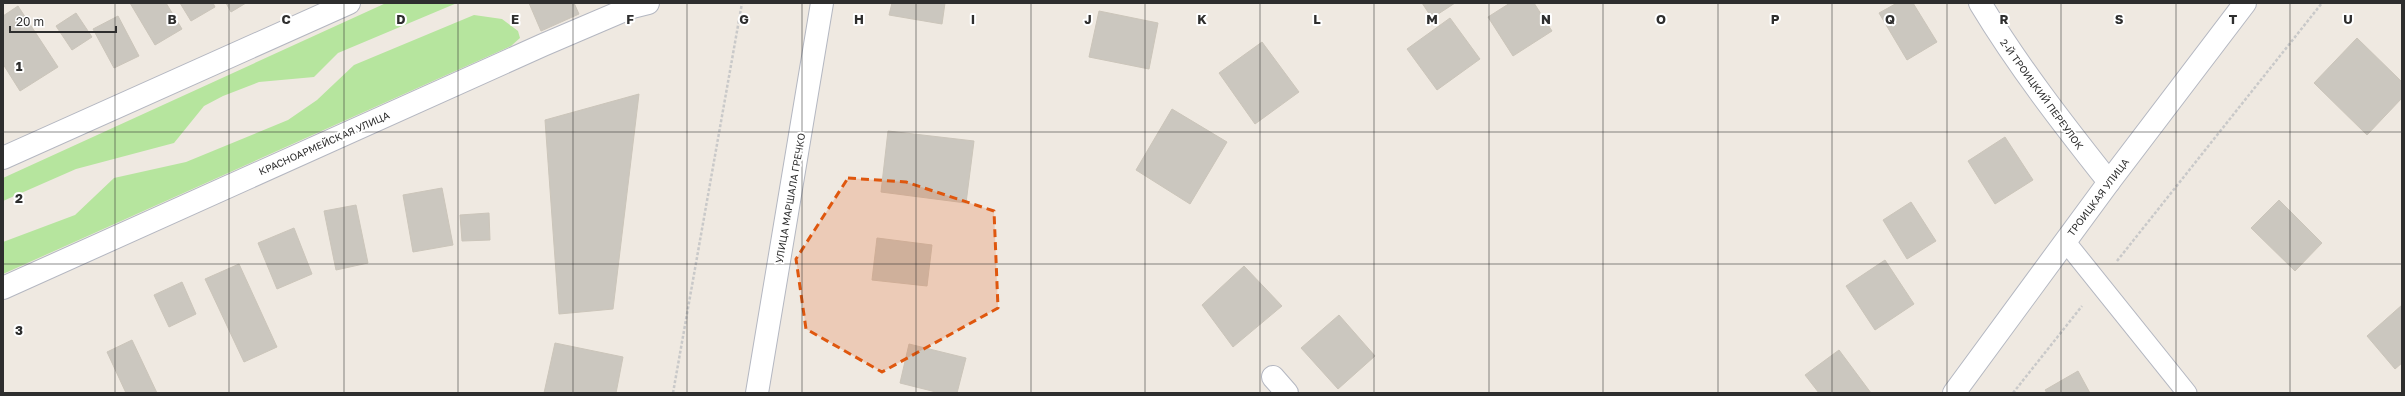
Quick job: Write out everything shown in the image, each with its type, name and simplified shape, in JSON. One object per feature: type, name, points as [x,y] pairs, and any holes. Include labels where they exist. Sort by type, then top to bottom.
[{"type":"street","points":[[3,158],[349,3]]},
{"type":"street","name":"КРАСНОАРМЕЙСКАЯ УЛИЦА","points":[[3,288],[543,45],[632,7],[648,3]]},
{"type":"street","name":"УЛИЦА МАРШАЛА ГРЕЧКО","points":[[757,393],[822,3]]},
{"type":"street","name":"2-Й ТРОИЦКИЙ ПЕРЕУЛОК","points":[[1980,3],[2002,41],[2064,126],[2109,182]]},
{"type":"street","name":"ТРОИЦКАЯ УЛИЦА","points":[[1954,393],[2109,182],[2245,3]]},
{"type":"lane","points":[[2065,241],[2187,393]]},
{"type":"path","points":[[672,393],[742,3]]},
{"type":"path","points":[[2013,393],[2322,3]]},
{"type":"highlighted area","points":[[848,178],[906,182],[994,211],[998,308],[957,329],[882,372],[806,329],[796,259]]},
{"type":"green space","points":[[386,3],[457,3],[338,53],[314,77],[259,82],[223,96],[204,106],[174,143],[76,169],[3,201],[3,178]]},
{"type":"green space","points":[[474,15],[502,19],[518,31],[520,38],[511,46],[3,274],[3,242],[75,215],[114,178],[186,162],[288,120],[317,100],[354,65]]},
{"type":"building","points":[[130,3],[166,3],[182,29],[155,45]]},
{"type":"building","points":[[180,3],[213,3],[215,7],[191,21]]},
{"type":"building","points":[[226,3],[246,3],[231,12]]},
{"type":"building","points":[[529,3],[574,3],[579,14],[541,31]]},
{"type":"building","points":[[892,3],[945,3],[942,24],[889,15]]},
{"type":"building","points":[[1422,3],[1455,3],[1432,18]]},
{"type":"building","points":[[1510,3],[1534,3],[1552,31],[1513,56],[1488,17]]},
{"type":"building","points":[[1897,3],[1913,3],[1937,42],[1907,60],[1879,13]]},
{"type":"building","points":[[18,6],[58,67],[20,91],[3,64],[3,16]]},
{"type":"building","points":[[1099,11],[1158,23],[1149,69],[1089,57]]},
{"type":"building","points":[[76,13],[92,37],[72,50],[56,26]]},
{"type":"building","points":[[118,16],[139,56],[114,68],[93,29]]},
{"type":"building","points":[[1450,18],[1480,59],[1437,90],[1407,49]]},
{"type":"building","points":[[2357,38],[2402,82],[2402,98],[2367,135],[2314,83]]},
{"type":"building","points":[[1262,42],[1299,92],[1255,124],[1219,73]]},
{"type":"building","points":[[639,94],[613,309],[559,314],[545,120]]},
{"type":"building","points":[[1172,109],[1227,142],[1190,204],[1136,170]]},
{"type":"building","points":[[888,131],[974,141],[966,203],[881,192]]},
{"type":"building","points":[[2005,137],[2033,180],[1995,204],[1968,161]]},
{"type":"building","points":[[442,188],[453,245],[413,252],[403,195]]},
{"type":"building","points":[[2279,200],[2322,243],[2295,271],[2251,228]]},
{"type":"building","points":[[1911,202],[1936,241],[1907,259],[1883,220]]},
{"type":"building","points":[[356,205],[368,263],[336,270],[324,211]]},
{"type":"building","points":[[489,213],[490,240],[462,241],[460,215]]},
{"type":"building","points":[[294,228],[312,274],[277,289],[258,243]]},
{"type":"building","points":[[877,238],[932,245],[927,286],[872,280]]},
{"type":"building","points":[[1885,260],[1914,304],[1875,330],[1846,286]]},
{"type":"building","points":[[239,264],[277,347],[244,362],[205,279]]},
{"type":"building","points":[[1244,266],[1282,306],[1233,347],[1202,305]]},
{"type":"building","points":[[182,282],[196,314],[169,327],[154,295]]},
{"type":"building","points":[[2402,305],[2402,363],[2395,369],[2367,336]]},
{"type":"building","points":[[1339,315],[1375,356],[1338,389],[1301,348]]},
{"type":"building","points":[[132,340],[157,393],[126,393],[107,352]]},
{"type":"building","points":[[555,343],[623,357],[616,393],[544,393]]},
{"type":"building","points":[[909,344],[966,358],[957,393],[940,393],[900,383]]},
{"type":"building","points":[[1839,350],[1871,393],[1819,393],[1805,375]]},
{"type":"building","points":[[2078,371],[2090,393],[2047,393],[2045,390]]}]
